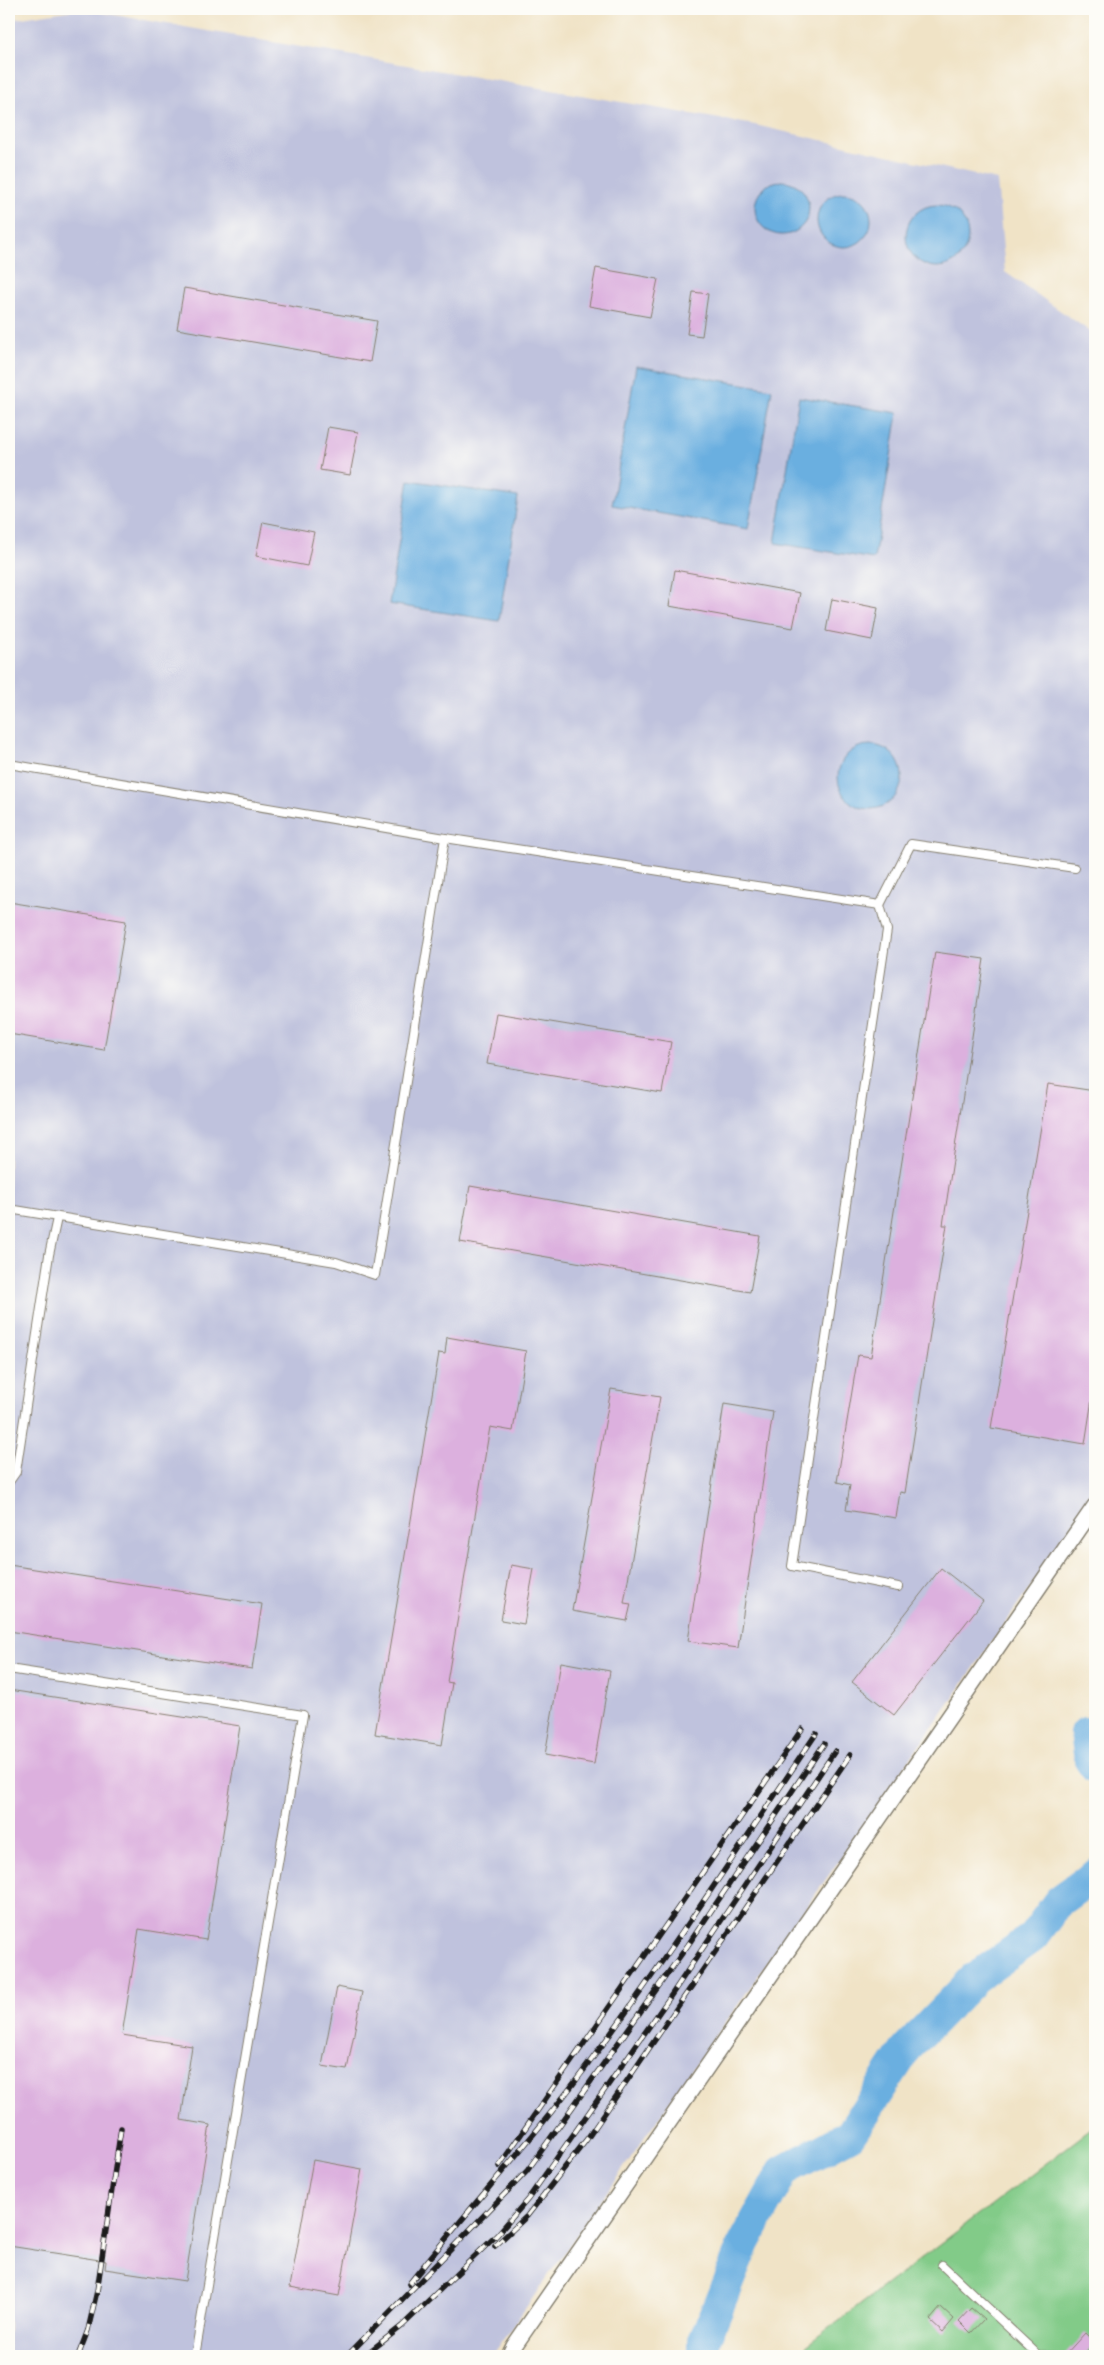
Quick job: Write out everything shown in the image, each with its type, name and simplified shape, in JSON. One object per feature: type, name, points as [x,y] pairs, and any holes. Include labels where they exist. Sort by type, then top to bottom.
[{"type":"street","points":[[509,2356],[514,2346],[1095,1506]]},
{"type":"lane","points":[[9,764],[444,838],[880,906]]},
{"type":"lane","points":[[9,1209],[336,1262],[375,1275],[444,838]]},
{"type":"lane","points":[[898,1587],[792,1566],[887,930],[880,906],[911,844],[1076,868]]},
{"type":"lane","points":[[9,1482],[16,1472],[48,1255],[57,1218]]},
{"type":"lane","points":[[9,1669],[303,1715],[195,2356]]},
{"type":"lane","points":[[942,2265],[1038,2356]]},
{"type":"shaded area","points":[[80,9],[755,125],[997,180],[1005,272],[1095,335],[1095,1495],[492,2356],[9,2356],[9,20]]},
{"type":"green space","points":[[1095,2126],[1095,2356],[806,2356],[805,2347]]},
{"type":"water","points":[[782,181],[792,183],[801,189],[807,198],[809,208],[807,218],[801,227],[792,233],[782,235],[772,233],[763,227],[757,218],[755,208],[757,198],[763,189],[772,183]]},
{"type":"water","points":[[844,193],[854,195],[863,201],[869,210],[871,220],[869,230],[863,239],[854,245],[844,247],[834,245],[825,239],[819,230],[817,220],[819,210],[825,201],[834,195]]},
{"type":"water","points":[[937,205],[954,210],[959,214],[963,219],[968,236],[963,253],[959,258],[954,262],[937,267],[920,262],[915,258],[911,253],[906,236],[911,219],[915,214],[920,210]]},
{"type":"water","points":[[636,366],[772,389],[748,529],[612,505]]},
{"type":"water","points":[[799,397],[898,413],[874,559],[775,543]]},
{"type":"water","points":[[409,480],[518,497],[499,621],[389,604]]},
{"type":"water","points":[[864,745],[876,745],[893,754],[900,765],[902,777],[900,789],[893,800],[876,809],[864,809],[852,804],[843,795],[838,783],[838,771],[843,759],[852,750]]},
{"type":"building","points":[[596,268],[658,279],[650,317],[589,306]]},
{"type":"building","points":[[184,288],[377,321],[370,362],[177,329]]},
{"type":"building","points":[[693,292],[708,294],[702,336],[687,334]]},
{"type":"building","points":[[328,427],[358,432],[350,475],[320,470]]},
{"type":"building","points":[[263,522],[314,532],[307,566],[256,556]]},
{"type":"building","points":[[675,570],[800,593],[793,628],[669,606]]},
{"type":"building","points":[[832,599],[878,608],[872,640],[826,631]]},
{"type":"building","points":[[9,902],[126,921],[104,1050],[9,1034]]},
{"type":"building","points":[[935,952],[984,959],[943,1225],[947,1225],[905,1493],[900,1492],[896,1518],[846,1510],[850,1485],[837,1482],[858,1355],[871,1357]]},
{"type":"building","points":[[496,1013],[671,1042],[662,1093],[487,1064]]},
{"type":"building","points":[[1048,1084],[1095,1091],[1095,1380],[1085,1444],[991,1428]]},
{"type":"building","points":[[470,1186],[760,1236],[750,1292],[460,1242]]},
{"type":"building","points":[[447,1337],[526,1351],[513,1431],[490,1427],[447,1682],[452,1683],[442,1745],[375,1734],[439,1353],[445,1354]]},
{"type":"building","points":[[611,1389],[660,1397],[624,1603],[631,1604],[627,1621],[572,1611]]},
{"type":"building","points":[[724,1404],[773,1412],[738,1648],[688,1641]]},
{"type":"building","points":[[9,1565],[262,1604],[252,1669],[9,1631]]},
{"type":"building","points":[[511,1565],[534,1569],[524,1624],[501,1620]]},
{"type":"building","points":[[941,1568],[983,1601],[894,1715],[852,1682]]},
{"type":"building","points":[[561,1662],[610,1671],[594,1764],[545,1755]]},
{"type":"building","points":[[9,1690],[240,1726],[206,1940],[139,1929],[122,2035],[192,2046],[181,2120],[210,2125],[185,2281],[105,2269],[106,2261],[9,2246]]},
{"type":"building","points":[[337,1987],[362,1992],[347,2070],[322,2066]]},
{"type":"building","points":[[313,2160],[362,2169],[339,2296],[290,2287]]},
{"type":"building","points":[[941,2307],[954,2319],[943,2332],[930,2320]]},
{"type":"building","points":[[971,2308],[984,2319],[971,2333],[959,2321]]},
{"type":"building","points":[[1085,2333],[1095,2343],[1083,2356],[1064,2356]]},
{"type":"waterway","points":[[1095,1733],[1086,1733],[1090,1760],[1095,1767]]},
{"type":"waterway","points":[[704,2356],[704,2341],[744,2243],[783,2171],[850,2135],[907,2048],[974,1979],[1033,1937],[1059,1901],[1095,1875]]},
{"type":"railway","points":[[499,2166],[802,1729]]},
{"type":"railway","points":[[409,2284],[573,2085],[680,1936],[816,1734]]},
{"type":"railway","points":[[347,2356],[527,2171],[688,1945],[824,1744]]},
{"type":"railway","points":[[364,2356],[402,2326],[497,2235],[528,2199],[672,1994],[835,1751]]},
{"type":"railway","points":[[495,2246],[527,2216],[587,2139],[850,1755]]},
{"type":"railway","points":[[78,2356],[88,2330],[97,2291],[121,2128]]}]
